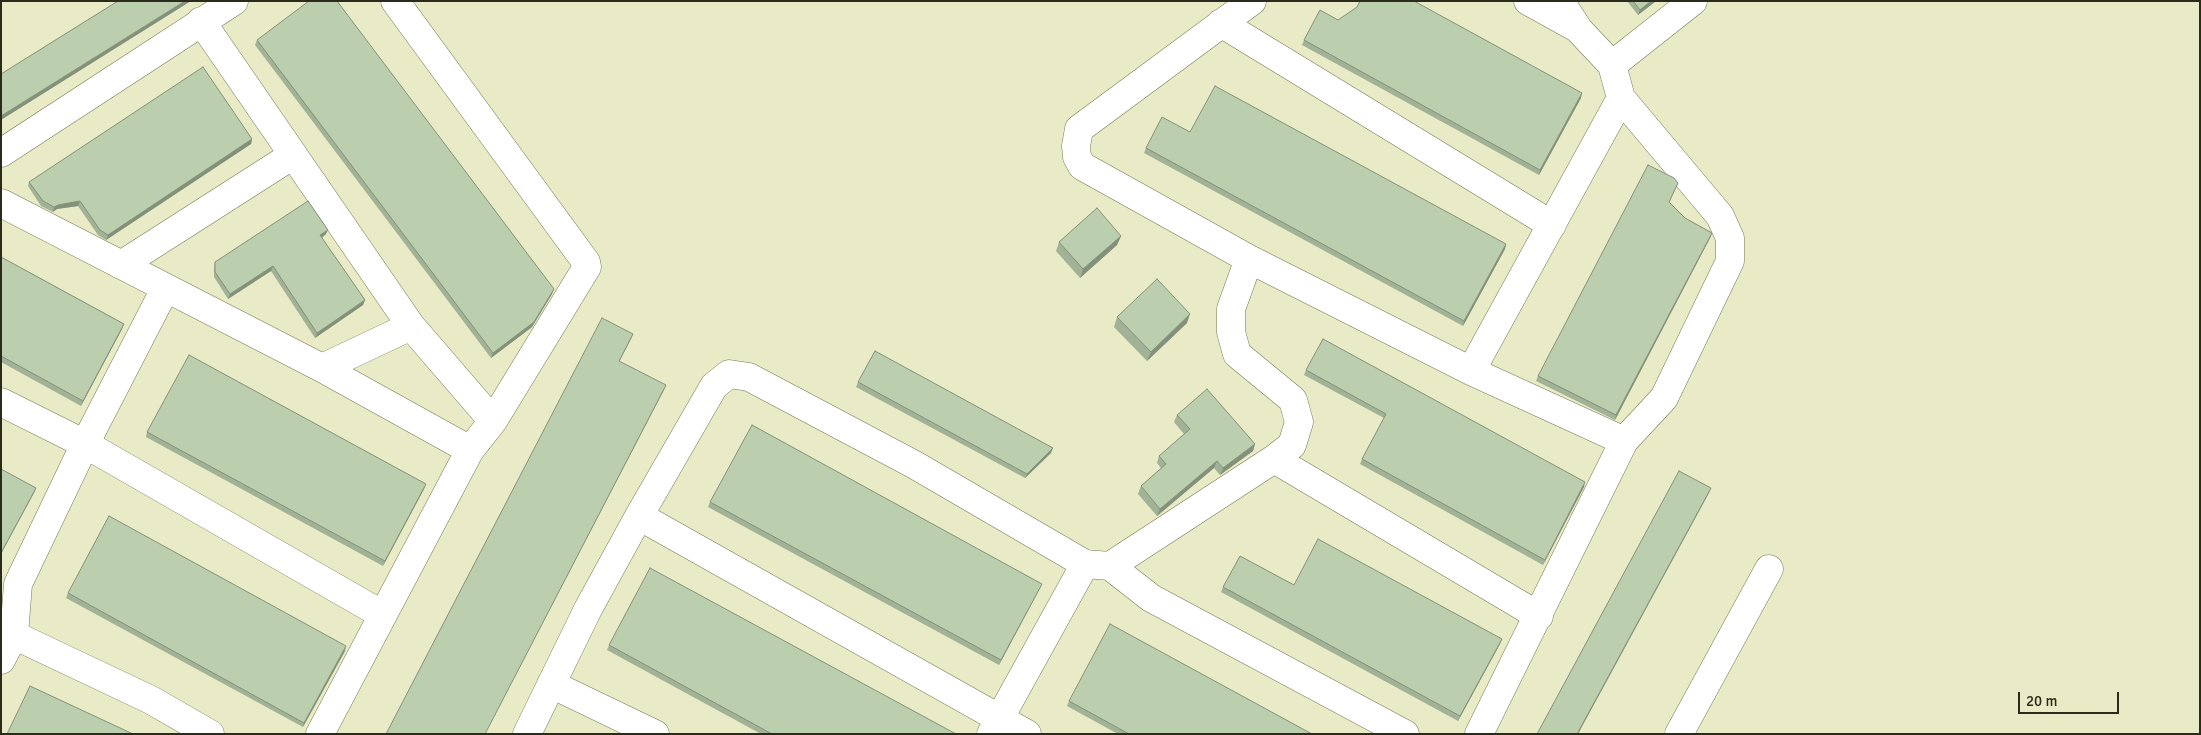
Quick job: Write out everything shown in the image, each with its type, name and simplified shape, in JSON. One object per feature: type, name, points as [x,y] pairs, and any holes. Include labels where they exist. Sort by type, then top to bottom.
[{"type":"street","points":[[1,153],[234,1]]},
{"type":"street","points":[[320,734],[470,450],[493,422],[585,273],[586,262],[395,1]]},
{"type":"street","points":[[1252,1],[1079,129],[1076,146],[1077,157],[1082,166],[1249,259],[1471,371],[1624,441]]},
{"type":"street","points":[[1528,1],[1579,30]]},
{"type":"street","points":[[1479,734],[1624,441],[1664,398],[1730,261],[1730,238],[1720,216],[1621,98],[1612,65],[1579,30],[1560,1]]},
{"type":"street","points":[[1612,65],[1693,1]]},
{"type":"street","points":[[201,22],[411,326],[493,422]]},
{"type":"street","points":[[1221,23],[1552,226]]},
{"type":"street","points":[[1471,371],[1621,98]]},
{"type":"street","points":[[121,265],[293,155]]},
{"type":"street","points":[[1,202],[322,368],[470,450]]},
{"type":"street","points":[[995,726],[1098,565],[1274,460],[1292,445],[1299,422],[1293,400],[1237,354],[1231,332],[1231,309],[1249,259]]},
{"type":"street","points":[[1,660],[7,632],[9,592],[166,288]]},
{"type":"street","points":[[322,368],[411,326]]},
{"type":"street","points":[[528,734],[588,609],[639,516],[714,386],[729,374],[749,377],[915,464],[1098,565],[1151,598],[1405,734]]},
{"type":"street","points":[[1,402],[85,444],[383,615]]},
{"type":"street","points":[[1274,460],[1539,616]]},
{"type":"street","points":[[639,516],[995,726],[1027,734]]},
{"type":"street","points":[[1679,734],[1769,568]]},
{"type":"street","points":[[7,632],[151,700],[210,734]]},
{"type":"street","points":[[551,684],[655,734]]},
{"type":"building","points":[[118,1],[185,1],[1,116],[1,74]]},
{"type":"building","points":[[309,1],[337,1],[554,289],[534,322],[493,353],[257,40]]},
{"type":"building","points":[[1360,1],[1414,1],[1582,93],[1540,170],[1304,40],[1320,10],[1338,20],[1357,7]]},
{"type":"building","points":[[1633,1],[1651,1],[1640,10]]},
{"type":"building","points":[[203,67],[252,139],[108,235],[100,230],[80,201],[54,207],[43,201],[29,182]]},
{"type":"building","points":[[1215,86],[1506,244],[1464,321],[1146,148],[1162,117],[1190,132]]},
{"type":"building","points":[[1648,165],[1674,178],[1678,183],[1669,202],[1685,218],[1712,233],[1616,415],[1538,376]]},
{"type":"building","points":[[308,201],[328,230],[320,235],[365,300],[317,333],[273,266],[230,294],[215,272],[215,262]]},
{"type":"building","points":[[1097,208],[1121,236],[1083,269],[1059,242]]},
{"type":"building","points":[[1,257],[124,324],[83,401],[1,356]]},
{"type":"building","points":[[1157,279],[1190,314],[1151,352],[1117,317]]},
{"type":"building","points":[[602,318],[633,334],[619,361],[666,385],[485,734],[386,734]]},
{"type":"building","points":[[1323,339],[1585,482],[1545,560],[1362,459],[1386,414],[1306,370]]},
{"type":"building","points":[[875,351],[1053,448],[1027,474],[858,382]]},
{"type":"building","points":[[189,355],[426,484],[385,561],[147,432]]},
{"type":"building","points":[[1207,389],[1255,444],[1223,468],[1217,461],[1160,509],[1141,486],[1166,464],[1159,456],[1190,429],[1177,415]]},
{"type":"building","points":[[752,425],[1042,584],[1001,660],[710,502]]},
{"type":"building","points":[[1,469],[36,488],[1,553]]},
{"type":"building","points":[[1679,471],[1711,488],[1577,734],[1537,734]]},
{"type":"building","points":[[109,516],[346,646],[304,723],[68,593]]},
{"type":"building","points":[[1318,539],[1502,639],[1460,716],[1223,587],[1240,556],[1294,585]]},
{"type":"building","points":[[650,568],[956,734],[772,734],[609,645]]},
{"type":"building","points":[[1110,624],[1312,734],[1129,734],[1069,701]]},
{"type":"building","points":[[30,686],[133,734],[7,734]]}]
